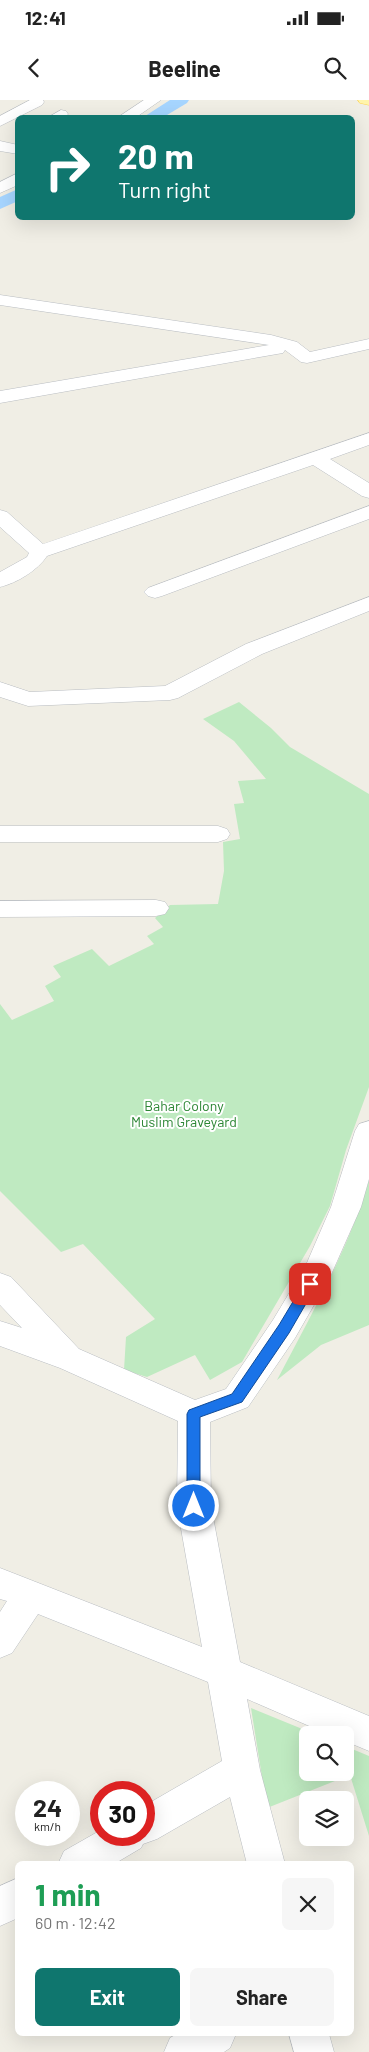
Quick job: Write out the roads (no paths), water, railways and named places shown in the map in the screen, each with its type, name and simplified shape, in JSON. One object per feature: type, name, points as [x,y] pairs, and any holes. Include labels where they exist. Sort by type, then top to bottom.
[{"type":"main road","points":[[365,100],[369,101]]},
{"type":"street","points":[[129,115],[154,100]]},
{"type":"street","points":[[0,122],[37,102]]},
{"type":"street","points":[[0,188],[15,180]]},
{"type":"street","points":[[0,300],[271,340],[290,346],[307,358],[369,344]]},
{"type":"street","points":[[0,397],[290,346]]},
{"type":"street","points":[[344,350],[361,361]]},
{"type":"street","points":[[0,581],[34,561],[40,552],[369,439]]},
{"type":"street","points":[[314,457],[369,492]]},
{"type":"street","points":[[156,592],[369,512]]},
{"type":"street","points":[[0,516],[40,552]]},
{"type":"street","points":[[0,690],[28,699],[170,693],[254,649],[369,602]]},
{"type":"street","points":[[0,834],[218,834]]},
{"type":"street","points":[[0,908],[156,908]]},
{"type":"street","points":[[0,1333],[71,1359],[194,1414],[237,1398],[284,1329],[319,1269],[346,1207],[369,1132]]},
{"type":"street","points":[[0,1285],[71,1359]]},
{"type":"street","points":[[194,1414],[194,1506],[242,1770],[265,1861]]},
{"type":"street","points":[[0,1642],[15,1590],[224,1672],[369,1734]]},
{"type":"street","points":[[155,1820],[242,1770]]},
{"type":"street","points":[[82,1861],[109,1846]]},
{"type":"street","points":[[0,1907],[15,1900]]},
{"type":"street","points":[[184,2052],[212,2036]]},
{"type":"street","points":[[310,2036],[314,2052]]},
{"type":"waterway","points":[[155,115],[181,100]]},
{"type":"waterway","points":[[0,204],[15,196]]},
{"type":"park label","name":"Bahar Colony Muslim Graveyard","points":[[184,1114]]}]
